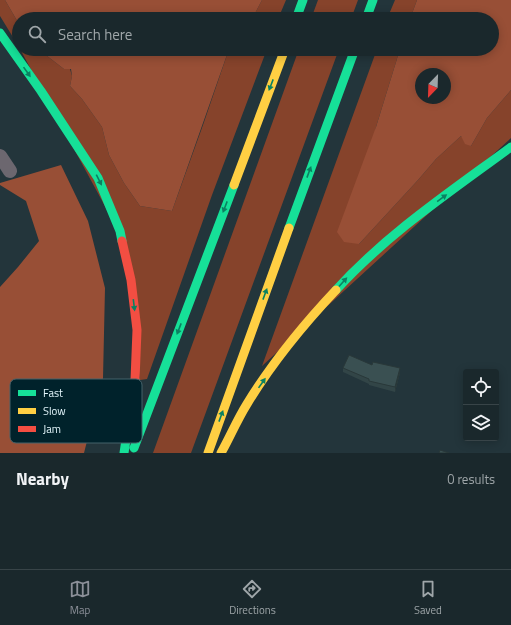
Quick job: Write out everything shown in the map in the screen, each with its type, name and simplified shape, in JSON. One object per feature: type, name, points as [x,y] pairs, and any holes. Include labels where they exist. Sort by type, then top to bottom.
[{"type":"highway","points":[[299,12],[303,0]]},
{"type":"highway","points":[[369,12],[373,0]]},
{"type":"highway","points":[[2,35],[12,50]]},
{"type":"highway","points":[[16,56],[98,178],[120,231],[131,280],[137,330],[135,379]]},
{"type":"highway","points":[[142,427],[282,56]]},
{"type":"highway","points":[[208,453],[283,243],[352,56]]},
{"type":"highway","points":[[221,453],[247,404],[278,359],[312,316],[354,270],[401,228],[511,147]]},
{"type":"highway","points":[[124,453],[126,443]]},
{"type":"highway","points":[[132,453],[136,443]]},
{"type":"street","points":[[0,156],[10,171]]},
{"type":"shaded area","points":[[0,0],[5,0],[12,12],[12,36],[0,16]]},
{"type":"shaded area","points":[[5,0],[262,0],[256,12],[12,12]]},
{"type":"shaded area","points":[[262,0],[286,0],[281,12],[256,12]]},
{"type":"shaded area","points":[[318,0],[358,0],[354,12],[314,12]]},
{"type":"shaded area","points":[[395,0],[417,0],[413,12],[390,12]]},
{"type":"shaded area","points":[[417,0],[511,0],[511,90],[487,118],[471,146],[465,144],[461,136],[436,159],[359,244],[344,242],[337,232],[376,127],[398,56],[499,56],[499,12],[413,12]]},
{"type":"shaded area","points":[[24,56],[47,56],[64,69],[70,69],[72,76],[70,86],[82,99],[102,127],[109,155],[124,183],[140,206],[172,211],[227,56],[264,56],[212,195],[147,379],[142,380],[140,379],[127,247]]},
{"type":"shaded area","points":[[47,56],[227,56],[172,211],[140,206],[124,183],[109,155],[102,127],[82,99],[70,86],[72,76],[71,69],[64,69]]},
{"type":"shaded area","points":[[296,56],[336,56],[191,453],[153,453]]},
{"type":"shaded area","points":[[374,56],[398,56],[376,127],[359,244],[436,159],[461,136],[471,146],[487,118],[511,90],[511,138],[262,366]]},
{"type":"shaded area","points":[[61,165],[88,221],[105,288],[103,379],[10,379],[10,443],[87,443],[84,453],[0,453],[0,287],[39,241],[26,201],[0,185],[0,183]]},
{"type":"building","points":[[349,355],[372,365],[373,362],[400,368],[395,387],[369,381],[369,379],[343,368]]},
{"type":"building","points":[[440,450],[449,453],[439,453]]},
{"type":"traffic: fast","points":[[299,12],[303,0]]},
{"type":"traffic: fast","points":[[369,12],[373,0]]},
{"type":"traffic: fast","points":[[0,33],[12,50]]},
{"type":"traffic: fast","points":[[16,56],[98,178],[120,231],[122,241]]},
{"type":"traffic: fast","points":[[289,228],[352,56]]},
{"type":"traffic: fast","points":[[336,290],[376,250],[420,214],[511,147]]},
{"type":"traffic: fast","points":[[142,427],[234,185]]},
{"type":"traffic: fast","points":[[124,453],[126,443]]},
{"type":"traffic: fast","points":[[134,448],[136,443]]},
{"type":"traffic: slow","points":[[234,185],[282,56]]},
{"type":"traffic: slow","points":[[208,453],[289,228]]},
{"type":"traffic: slow","points":[[221,453],[243,410],[277,359],[336,290]]},
{"type":"traffic: jam","points":[[122,241],[131,280],[137,330],[135,379]]}]
